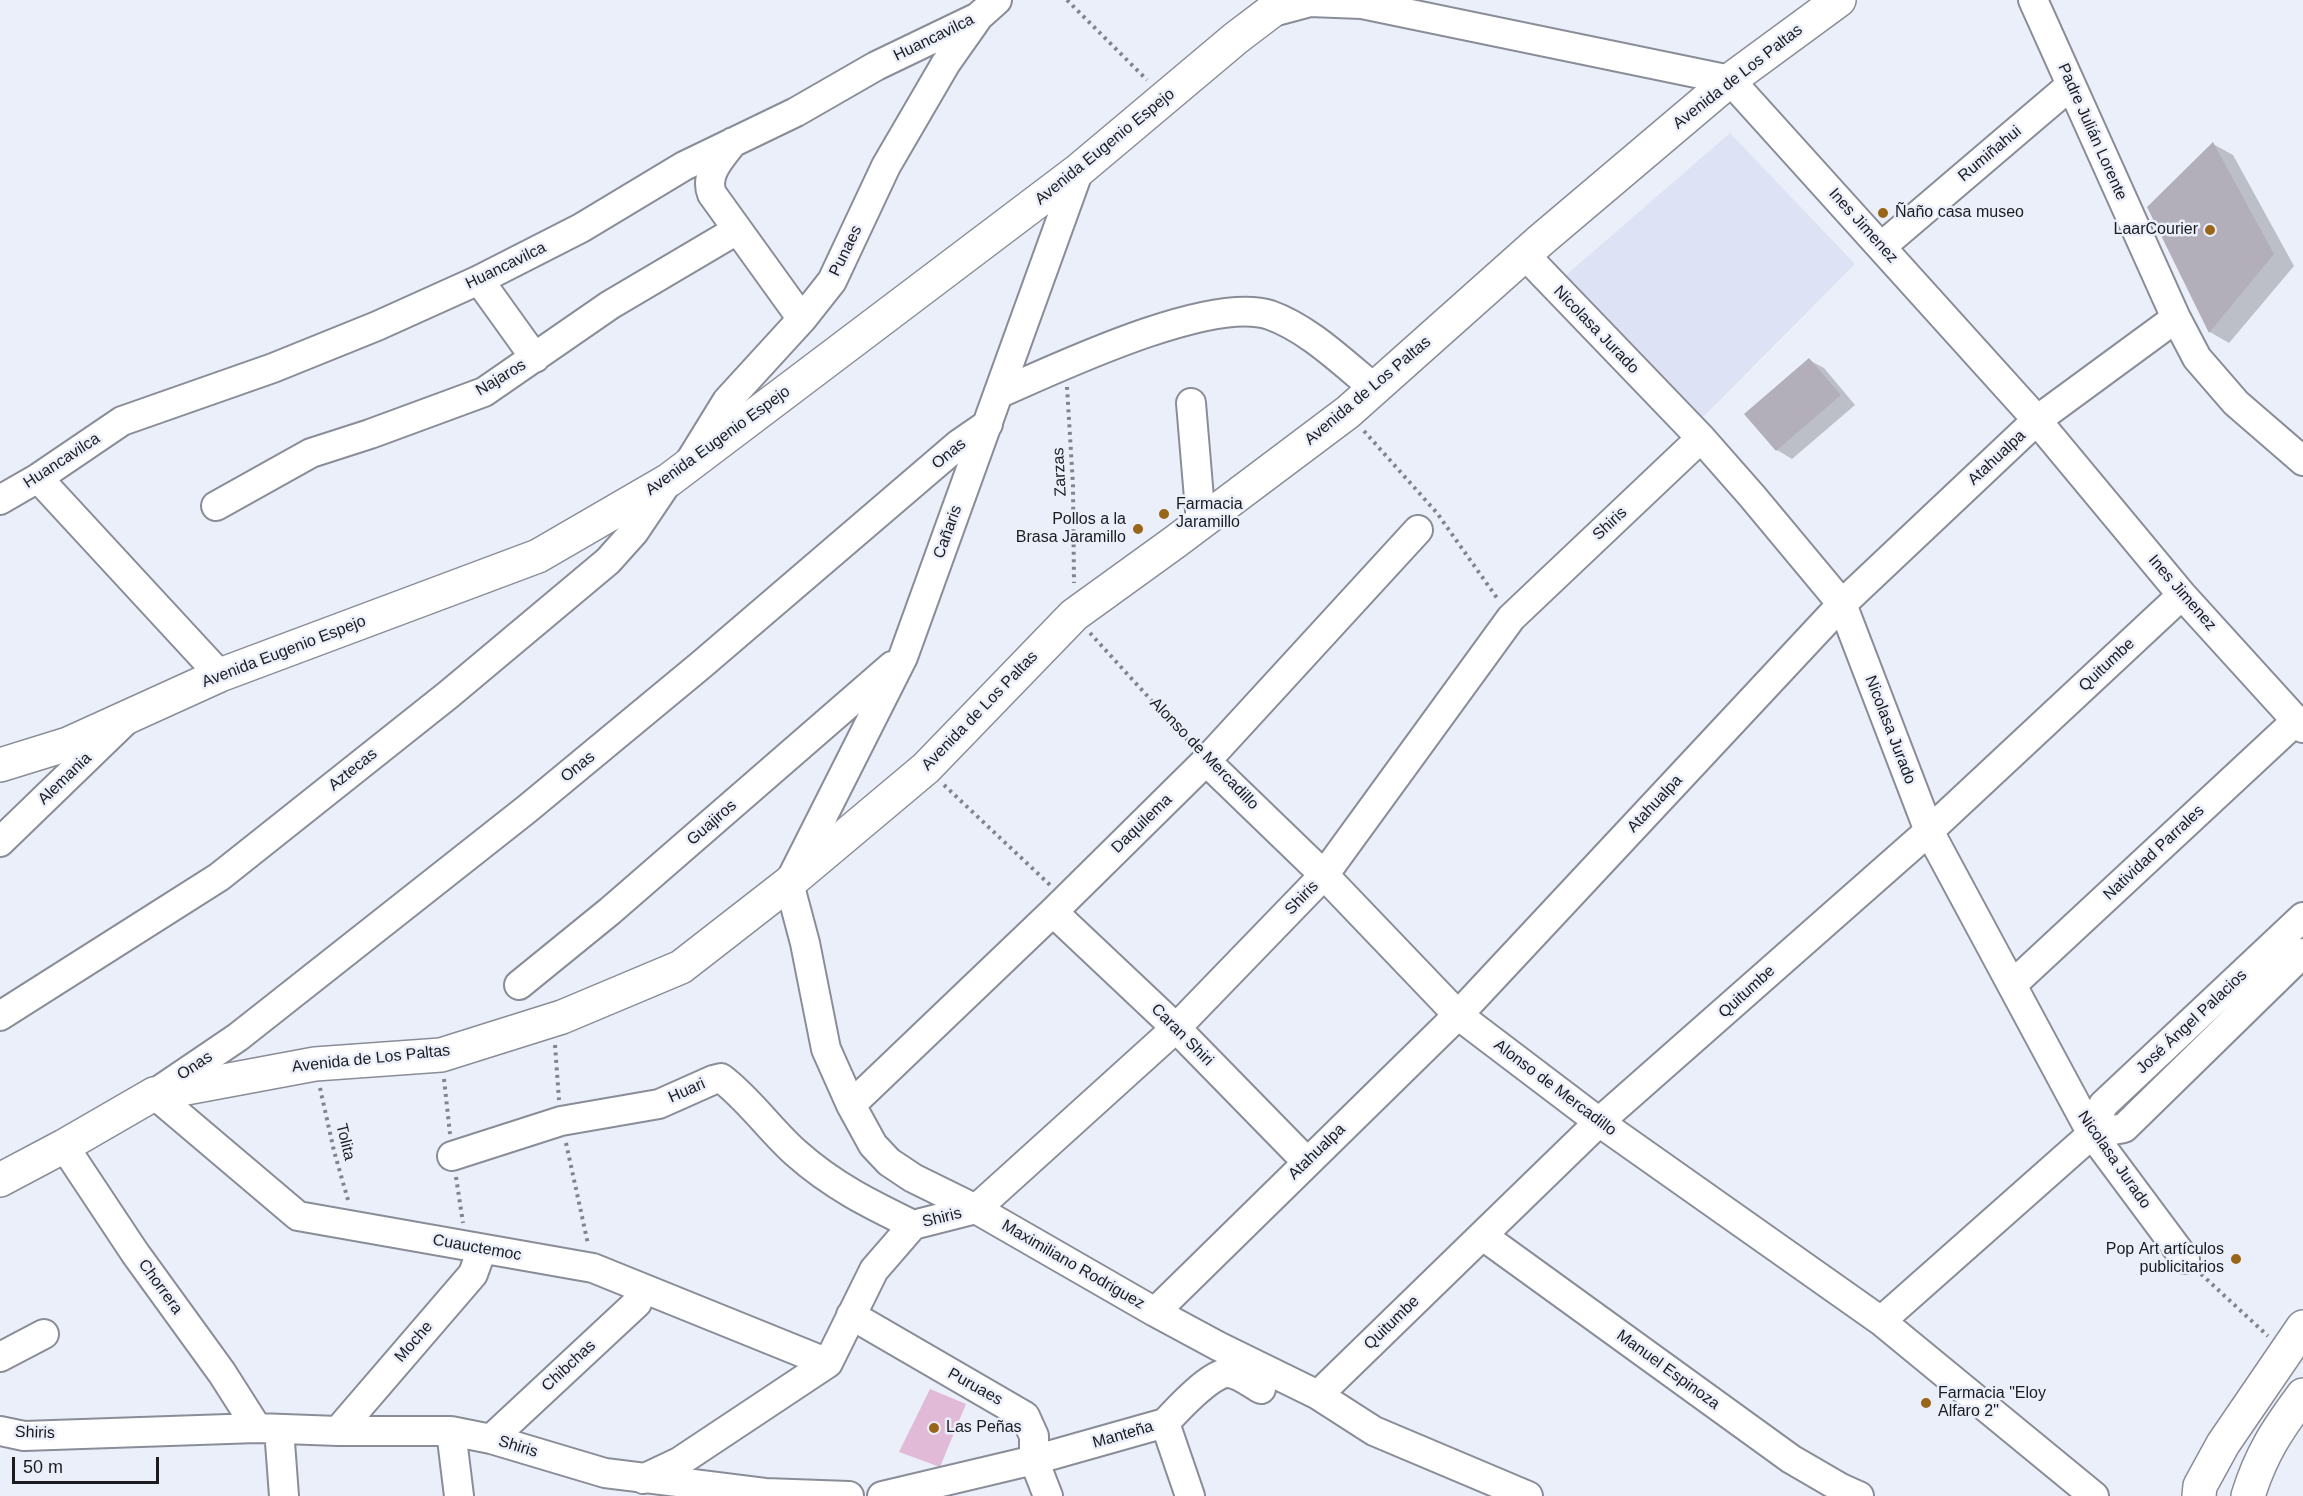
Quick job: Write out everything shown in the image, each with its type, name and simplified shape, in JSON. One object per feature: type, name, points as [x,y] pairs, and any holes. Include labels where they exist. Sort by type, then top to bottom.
[{"type":"main road","name":"Avenida de Los Paltas","points":[[0,1180],[154,1094],[315,1064],[441,1054],[562,1017],[681,967],[789,883],[926,768],[1074,615],[1348,412],[1524,254],[1730,80],[1839,0]]},
{"type":"main road","name":"Avenida Eugenio Espejo","points":[[2,763],[68,744],[220,675],[538,556],[678,473],[1079,170],[1236,38],[1278,7]]},
{"type":"main road","points":[[2195,1493],[2223,1444],[2294,1339]]},
{"type":"main road","points":[[2248,1496],[2257,1467],[2272,1438],[2303,1395]]},
{"type":"street","name":"Padre Julián Lorente","points":[[2033,0],[2176,318],[2198,358],[2236,403],[2303,461]]},
{"type":"street","points":[[1278,7],[1310,2],[1362,4],[1730,80]]},
{"type":"street","name":"Huancavilca","points":[[0,500],[38,478],[122,421],[273,368],[377,326],[479,280],[581,228],[684,166],[796,112],[876,66],[988,9]]},
{"type":"street","name":"Punaes","points":[[678,473],[727,401],[802,319],[832,281],[886,166],[946,63],[988,9]]},
{"type":"street","name":"Ines Jimenez","points":[[1730,80],[2037,420],[2182,595],[2300,724]]},
{"type":"street","name":"Rumiñahui","points":[[1881,247],[2071,85]]},
{"type":"street","points":[[734,141],[712,171],[709,186],[712,194],[802,319]]},
{"type":"street","name":"Cañaris","points":[[789,883],[903,657],[1053,236],[1079,170]]},
{"type":"street","name":"Najaros","points":[[216,506],[311,453],[484,392],[610,305],[737,230]]},
{"type":"street","name":"Nicolasa Jurado","points":[[1524,254],[1701,438],[1842,604],[1929,831],[2092,1134],[2185,1259]]},
{"type":"street","points":[[479,280],[535,358]]},
{"type":"street","points":[[998,394],[1066,364],[1186,319],[1238,311],[1269,315],[1309,336],[1374,388]]},
{"type":"street","name":"Atahualpa","points":[[1155,1312],[1458,1015],[1842,604],[2037,420],[2176,318]]},
{"type":"street","points":[[1191,402],[1201,522]]},
{"type":"street","name":"Onas","points":[[154,1094],[238,1037],[527,809],[701,665],[950,451],[987,424]]},
{"type":"street","name":"Shiris","points":[[828,1363],[874,1270],[913,1225],[976,1209],[1176,1028],[1324,875],[1511,618],[1701,438]]},
{"type":"street","name":"Aztecas","points":[[0,1016],[219,877],[420,717],[608,561],[634,532],[678,473]]},
{"type":"street","points":[[38,478],[220,675]]},
{"type":"street","name":"Daquilema","points":[[851,1105],[1206,761],[1418,530]]},
{"type":"street","name":"Quitumbe","points":[[1318,1395],[1599,1122],[1929,831],[2182,595]]},
{"type":"street","name":"Guajiros","points":[[519,985],[610,911],[903,657]]},
{"type":"street","name":"Alemania","points":[[0,842],[130,716]]},
{"type":"street","name":"Natividad Parrales","points":[[2012,985],[2300,724]]},
{"type":"street","name":"Alonso de Mercadillo","points":[[1206,761],[1324,875],[1458,1015],[1599,1122],[1881,1321],[2094,1496]]},
{"type":"street","name":"Maximiliano Rodriguez","points":[[789,883],[805,943],[826,1048],[851,1105],[873,1145],[889,1161],[913,1178],[976,1209],[1155,1312],[1318,1395],[1374,1431],[1528,1496]]},
{"type":"street","name":"Caran Shiri","points":[[1059,905],[1307,1162]]},
{"type":"street","name":"José Ángel Palacios","points":[[1881,1321],[2092,1134],[2103,1105],[2303,917]]},
{"type":"street","name":"José Ángel Palacios","points":[[2092,1134],[2124,1128],[2303,953]]},
{"type":"street","name":"Huari","points":[[452,1156],[561,1121],[659,1104],[721,1078],[816,1170],[855,1197],[913,1225]]},
{"type":"street","name":"Cuauctemoc","points":[[154,1094],[298,1216],[593,1268],[828,1363]]},
{"type":"street","name":"Chorrera","points":[[64,1146],[135,1253],[222,1373],[268,1428]]},
{"type":"street","name":"Manuel Espinoza","points":[[1483,1236],[1791,1459],[1859,1496]]},
{"type":"street","name":"Moche","points":[[338,1431],[473,1274],[482,1249]]},
{"type":"street","name":"Chibchas","points":[[490,1438],[636,1303],[642,1289]]},
{"type":"street","name":"Puruaes","points":[[851,1315],[1020,1411],[1025,1416],[1034,1436],[1034,1460],[1047,1496]]},
{"type":"street","points":[[0,1357],[44,1334]]},
{"type":"street","points":[[641,1487],[828,1363]]},
{"type":"street","name":"Manteña","points":[[898,1494],[1034,1460],[1165,1423],[1178,1408],[1219,1374],[1230,1373],[1348,1431],[1374,1431]]},
{"type":"street","points":[[1165,1423],[1190,1496]]},
{"type":"street","points":[[268,1428],[284,1496]]},
{"type":"street","name":"Shiris","points":[[0,1431],[24,1436],[268,1428],[338,1431],[451,1431],[490,1438],[605,1473],[641,1487]]},
{"type":"street","points":[[451,1431],[459,1496]]},
{"type":"street","points":[[641,1487],[766,1495],[849,1496]]},
{"type":"path","points":[[1067,0],[1164,99]]},
{"type":"path","name":"Zarzas","points":[[1066,364],[1073,484],[1074,615]]},
{"type":"path","name":"Alonso de Mercadillo","points":[[1074,615],[1206,761]]},
{"type":"path","points":[[926,768],[1059,905]]},
{"type":"path","name":"Tolita","points":[[315,1064],[334,1151],[355,1225]]},
{"type":"path","points":[[2185,1259],[2294,1339]]},
{"type":"shaded area","points":[[1730,133],[1855,264],[1699,421],[1565,276]]},
{"type":"shaded area","name":"Las Peñas","points":[[930,1389],[966,1404],[940,1467],[899,1452]]},
{"type":"building","name":"LaarCourier","points":[[2213,142],[2274,254],[2209,333],[2147,207]]},
{"type":"building","points":[[1809,358],[1841,395],[1776,451],[1744,414]]},
{"type":"place","name":"Ñaño casa museo","points":[[1883,213]]},
{"type":"place","name":"LaarCourier","points":[[2210,230]]},
{"type":"place","name":"Farmacia Jaramillo","points":[[1164,514]]},
{"type":"place","name":"Pollos a la Brasa Jaramillo","points":[[1138,529]]},
{"type":"place","name":"Pop Art artículos publicitarios","points":[[2236,1259]]},
{"type":"place","name":"Farmacia \"Eloy Alfaro 2\"","points":[[1926,1403]]},
{"type":"place","name":"Las Peñas","points":[[934,1428]]}]
